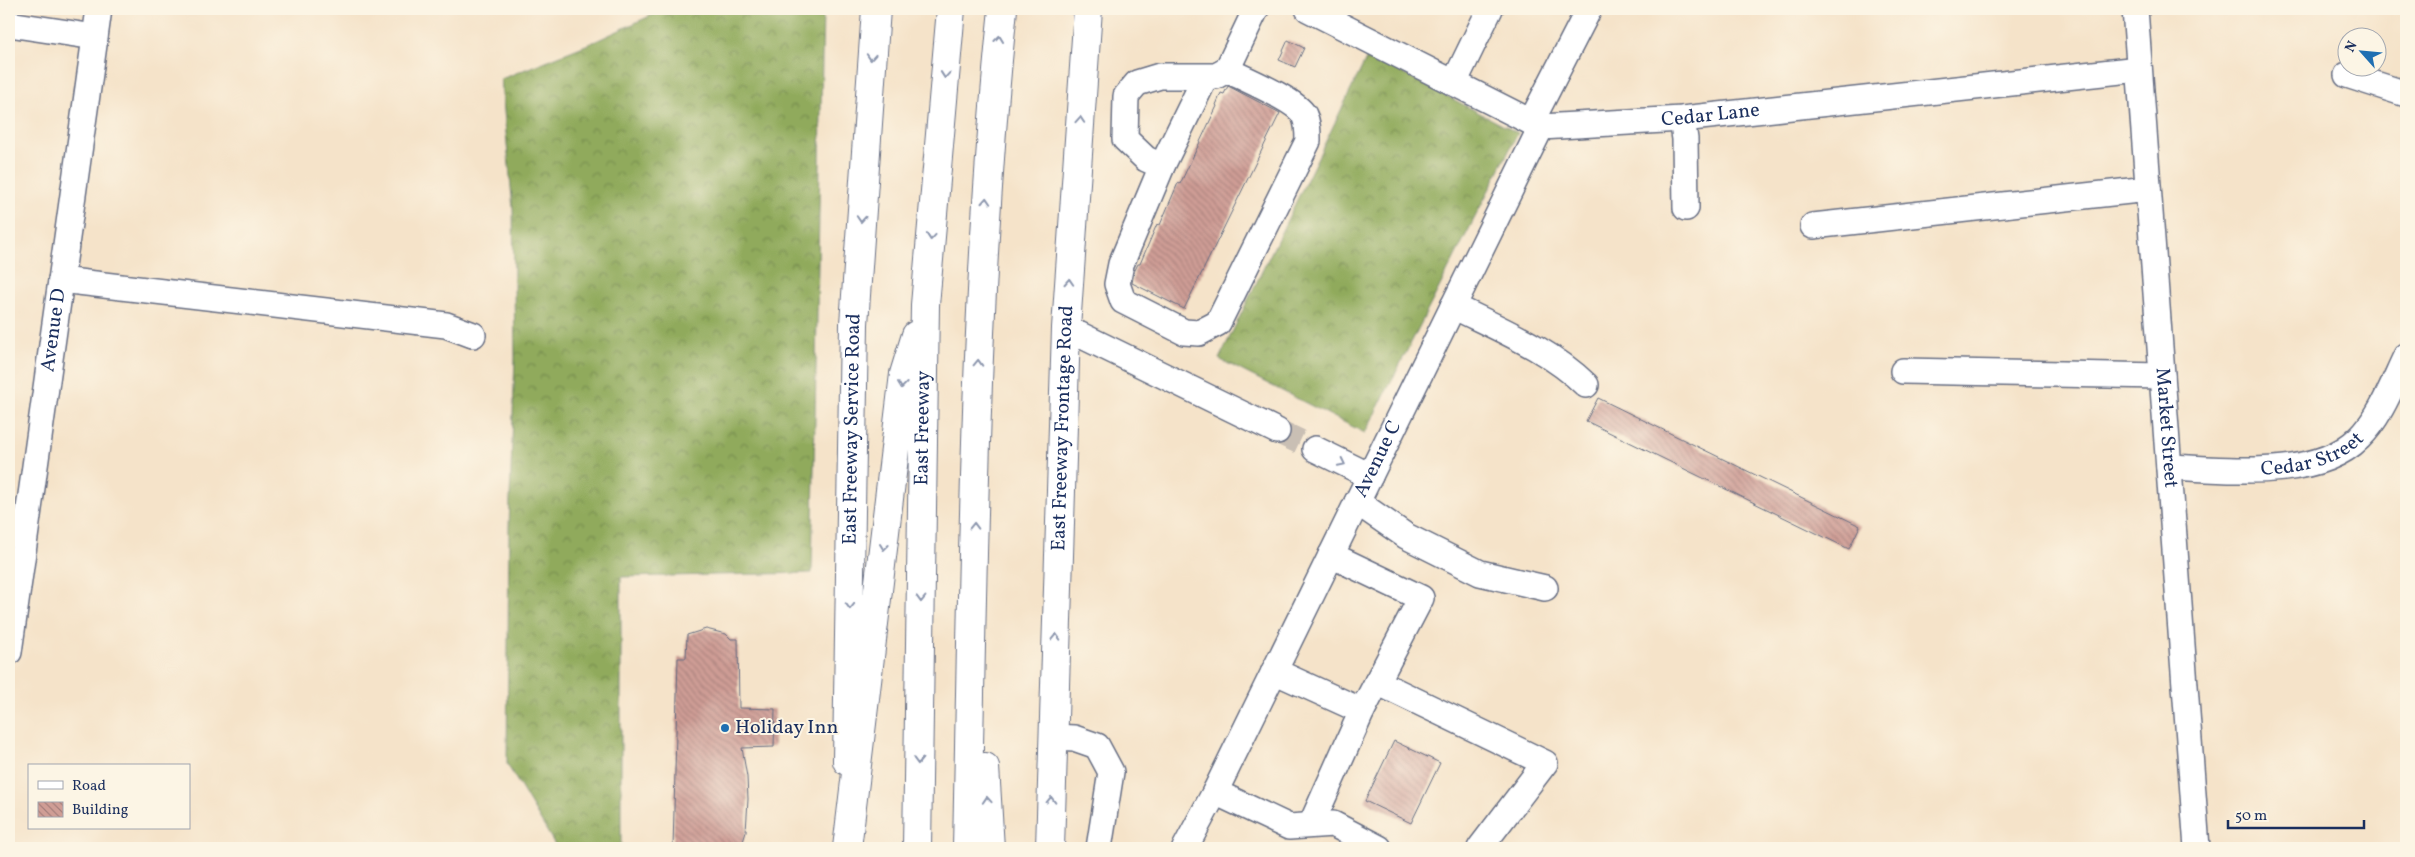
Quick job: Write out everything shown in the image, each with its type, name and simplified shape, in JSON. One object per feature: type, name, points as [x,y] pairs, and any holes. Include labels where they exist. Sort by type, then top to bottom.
[{"type":"main road","name":"East Freeway Service Road","points":[[846,848],[854,324],[876,9]]},
{"type":"main road","name":"East Freeway","points":[[917,848],[925,305],[951,9]]},
{"type":"main road","points":[[967,848],[980,311],[986,187],[1002,9]]},
{"type":"main road","name":"East Freeway Frontage Road","points":[[1050,848],[1066,328],[1088,9]]},
{"type":"main road","points":[[846,848],[904,374],[925,305]]},
{"type":"main road","points":[[973,574],[990,848]]},
{"type":"street","name":"Avenue D","points":[[9,652],[19,500],[61,280],[98,9]]},
{"type":"street","points":[[1162,166],[1146,159],[1125,139],[1126,96],[1137,83],[1160,76],[1216,73],[1286,99],[1303,113],[1309,130],[1308,141],[1218,323],[1199,334],[1184,332],[1123,301],[1118,284],[1121,264],[1162,166],[1216,73],[1256,9]]},
{"type":"street","name":"Cedar Lane","points":[[1308,9],[1536,124],[1682,120],[2139,69]]},
{"type":"street","points":[[1454,83],[1490,9]]},
{"type":"street","name":"Avenue C","points":[[1185,848],[1215,792],[1453,306],[1590,9]]},
{"type":"street","name":"Market Street","points":[[2135,9],[2197,848]]},
{"type":"street","points":[[9,24],[95,36]]},
{"type":"street","points":[[2356,78],[2406,94]]},
{"type":"street","points":[[1682,120],[1685,139],[1686,208]]},
{"type":"street","points":[[1813,226],[2148,189]]},
{"type":"street","points":[[61,280],[446,324],[473,335]]},
{"type":"street","points":[[1453,306],[1537,348],[1569,368],[1586,384]]},
{"type":"street","points":[[1066,328],[1277,431]]},
{"type":"street","name":"Cedar Street","points":[[2168,467],[2290,468],[2322,462],[2359,439],[2378,414],[2406,356]]},
{"type":"street","points":[[1903,371],[2162,376]]},
{"type":"street","points":[[1315,449],[1370,476]]},
{"type":"street","points":[[1357,502],[1406,536],[1480,574],[1545,588]]},
{"type":"street","points":[[1311,825],[1376,682],[1421,598],[1331,556]]},
{"type":"street","points":[[1274,671],[1362,711]]},
{"type":"street","points":[[1376,682],[1545,763],[1480,848]]},
{"type":"street","points":[[1053,737],[1074,738],[1097,746],[1111,772],[1104,846]]},
{"type":"street","points":[[1215,792],[1289,826],[1332,824],[1379,848]]},
{"type":"green space","points":[[665,9],[823,9],[812,573],[621,577],[621,848],[557,848],[507,764],[509,527],[515,357],[513,209],[501,79],[596,41]]},
{"type":"green space","points":[[1368,55],[1518,133],[1365,433],[1219,359]]},
{"type":"building","points":[[1288,40],[1304,48],[1295,67],[1279,60]]},
{"type":"building","points":[[1228,86],[1280,113],[1184,309],[1132,283],[1134,272],[1138,264],[1140,264],[1157,224],[1160,225],[1178,183],[1180,184],[1217,106],[1221,93],[1224,94]]},
{"type":"building","points":[[1598,398],[1860,526],[1849,549],[1586,421]]},
{"type":"building","name":"Holiday Inn","points":[[706,629],[726,634],[731,639],[738,639],[739,708],[775,709],[774,747],[742,748],[747,777],[748,799],[746,832],[741,848],[673,848],[678,658],[686,658],[687,635]]},
{"type":"building","points":[[1394,741],[1440,763],[1411,823],[1365,801]]},
{"type":"tunnel","points":[[1277,431],[1315,449]]},
{"type":"place","name":"Holiday Inn","points":[[725,728]]}]
